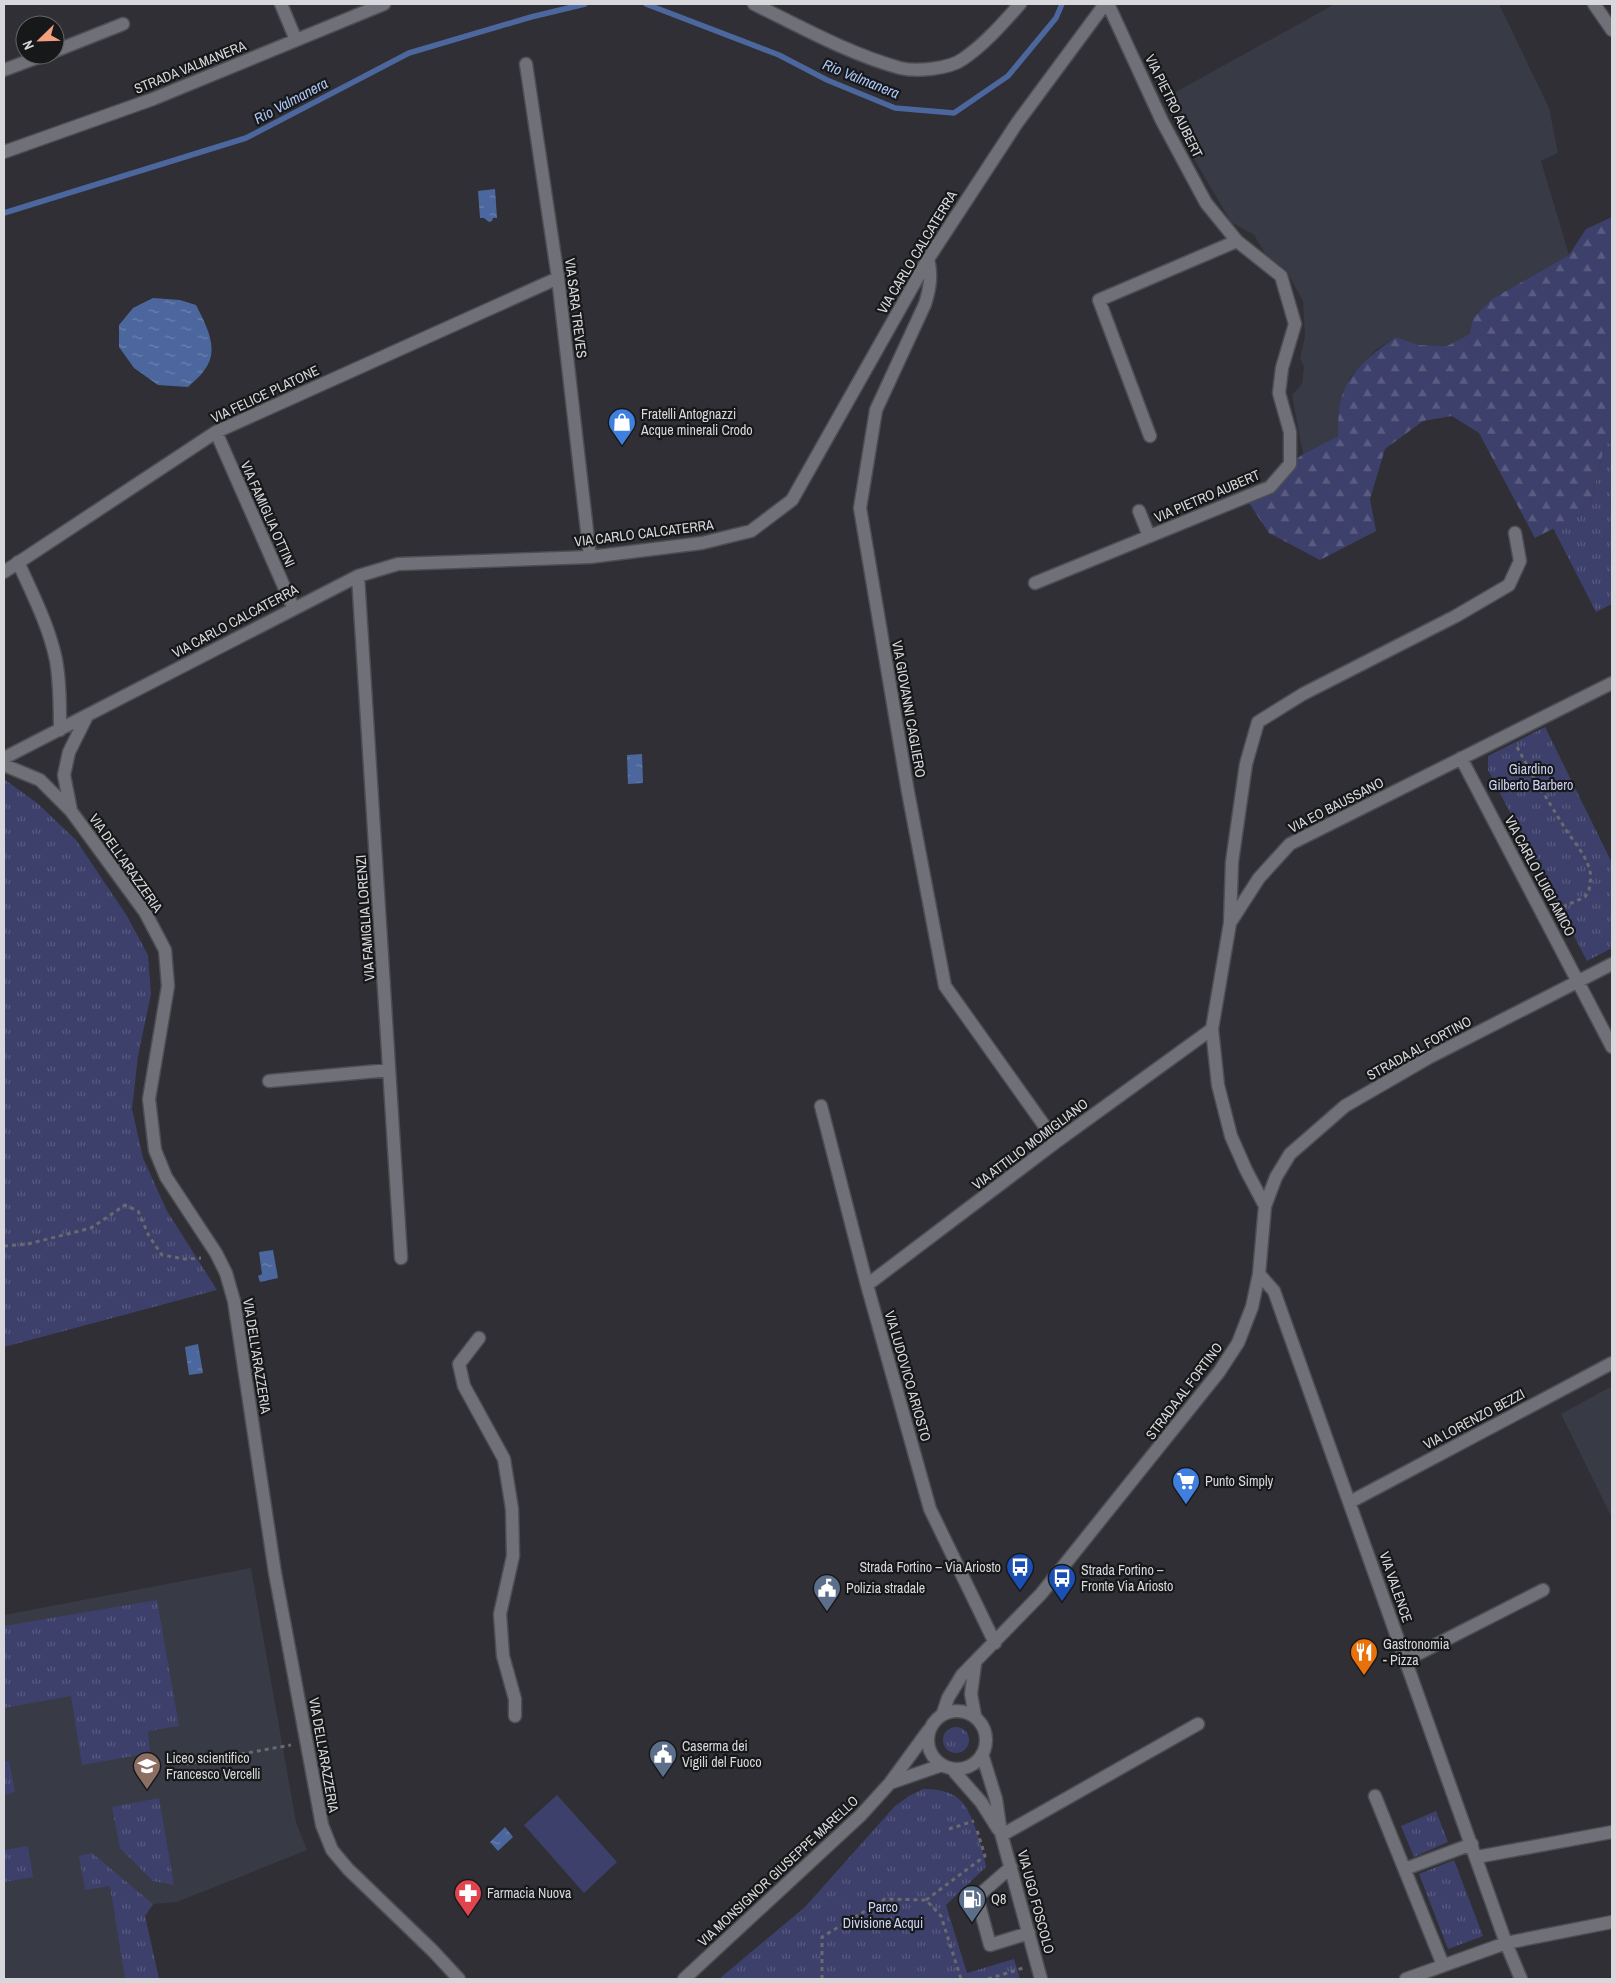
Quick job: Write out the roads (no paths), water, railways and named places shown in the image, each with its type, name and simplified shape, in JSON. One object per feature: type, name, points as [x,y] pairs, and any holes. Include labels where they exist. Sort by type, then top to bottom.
[{"type":"street","points":[[281,4],[296,40]]},
{"type":"street","name":"STRADA VALMANERA","points":[[4,152],[153,99],[384,4]]},
{"type":"street","points":[[754,4],[843,48],[902,68],[934,69],[962,60],[991,35],[1020,4]]},
{"type":"street","name":"VIA PIETRO AUBERT","points":[[1035,583],[1270,487],[1290,464],[1290,432],[1279,393],[1282,368],[1295,324],[1281,276],[1237,241],[1206,203],[1162,121],[1107,4]]},
{"type":"street","name":"VIA CARLO CALCATERRA","points":[[4,758],[358,576],[398,564],[590,557],[702,543],[751,531],[792,500],[928,258],[1016,123],[1107,4]]},
{"type":"street","points":[[1594,4],[1612,30]]},
{"type":"street","points":[[65,47],[123,24]]},
{"type":"street","name":"VIA SARA TREVES","points":[[526,64],[558,278],[590,557]]},
{"type":"street","points":[[4,70],[17,65]]},
{"type":"street","points":[[1150,436],[1099,300],[1237,241]]},
{"type":"street","name":"VIA GIOVANNI CAGLIERO","points":[[928,258],[931,286],[925,304],[876,410],[860,508],[908,792],[945,986],[1056,1142]]},
{"type":"street","name":"VIA FELICE PLATONE","points":[[4,572],[216,432],[558,278]]},
{"type":"street","name":"VIA FAMIGLIA OTTINI","points":[[216,432],[293,608]]},
{"type":"street","points":[[1139,511],[1149,536]]},
{"type":"street","points":[[1230,924],[1232,862],[1246,764],[1258,722],[1303,694],[1456,616],[1509,585],[1520,561],[1515,533]]},
{"type":"street","points":[[18,562],[44,622],[56,659],[60,694],[60,730]]},
{"type":"street","name":"VIA FAMIGLIA LORENZI","points":[[358,576],[401,1258]]},
{"type":"street","name":"VIA EO BAUSSANO","points":[[1265,1206],[1231,1136],[1218,1084],[1212,1030],[1230,924],[1259,878],[1290,844],[1612,683]]},
{"type":"street","points":[[71,812],[64,776],[69,752],[87,716]]},
{"type":"street","name":"VIA CARLO LUIGI AMICO","points":[[1461,758],[1612,1047]]},
{"type":"street","name":"VIA DELL'ARAZZERIA","points":[[4,764],[40,780],[71,812],[145,912],[165,950],[168,986],[149,1099],[155,1150],[166,1177],[216,1253],[226,1273],[234,1301],[276,1573],[322,1825],[332,1850],[348,1870],[433,1951],[459,1979]]},
{"type":"street","name":"STRADA AL FORTINO","points":[[943,1714],[948,1698],[962,1675],[975,1664],[1041,1594],[1224,1365],[1238,1343],[1252,1307],[1259,1274],[1265,1206],[1276,1176],[1290,1154],[1345,1106],[1428,1058],[1612,964]]},
{"type":"street","name":"VIA ATTILIO MOMIGLIANO","points":[[867,1285],[1056,1142],[1212,1030]]},
{"type":"street","points":[[269,1081],[389,1070]]},
{"type":"street","name":"VIA LUDOVICO ARIOSTO","points":[[821,1106],[867,1285],[930,1508],[995,1643]]},
{"type":"street","name":"VIA VALENCE","points":[[1259,1274],[1274,1291],[1506,1942],[1521,1979]]},
{"type":"street","points":[[479,1338],[459,1364],[464,1386],[504,1460],[510,1492],[512,1556],[500,1614],[502,1656],[515,1700],[515,1716]]},
{"type":"street","name":"VIA LORENZO BEZZI","points":[[1350,1502],[1612,1363]]},
{"type":"street","points":[[1406,1660],[1543,1590]]},
{"type":"street","points":[[975,1664],[971,1694],[975,1716],[984,1730],[986,1738],[982,1754],[977,1761],[969,1766],[947,1767],[931,1754],[927,1739],[928,1731],[932,1724],[943,1714],[959,1710],[975,1716]]},
{"type":"street","points":[[1001,1834],[1198,1724]]},
{"type":"street","name":"VIA MONSIGNOR GIUSEPPE MARELLO","points":[[684,1979],[861,1815],[890,1783],[928,1731]]},
{"type":"street","name":"VIA UGO FOSCOLO","points":[[982,1754],[996,1799],[1001,1834],[1041,1979]]},
{"type":"street","name":"VIA MONSIGNOR GIUSEPPE MARELLO","points":[[890,1783],[947,1767]]},
{"type":"street","name":"VIA UGO FOSCOLO","points":[[947,1767],[981,1802],[1001,1834]]},
{"type":"street","points":[[1375,1796],[1443,1965]]},
{"type":"street","points":[[1477,1857],[1612,1832]]},
{"type":"street","points":[[1405,1869],[1472,1844]]},
{"type":"street","points":[[1011,1867],[977,1897],[990,1945],[1029,1933]]},
{"type":"street","points":[[1406,1979],[1506,1942],[1612,1922]]},
{"type":"water","points":[[495,189],[497,218],[493,218],[489,222],[484,218],[480,218],[478,191]]},
{"type":"water","points":[[153,298],[180,300],[196,305],[207,329],[211,345],[209,361],[202,374],[188,387],[158,385],[134,368],[119,347],[119,325],[133,308]]},
{"type":"water","points":[[642,754],[643,783],[628,784],[627,755]]},
{"type":"water","points":[[273,1250],[278,1278],[260,1282],[258,1276],[262,1274],[259,1252]]},
{"type":"water","points":[[198,1344],[203,1373],[189,1375],[185,1347]]},
{"type":"water","points":[[505,1827],[513,1837],[498,1851],[490,1842]]},
{"type":"waterway","name":"Rio Valmanera","points":[[4,213],[246,138],[409,53],[531,17],[585,4]]},
{"type":"waterway","name":"Rio Valmanera","points":[[646,4],[779,55],[827,80],[895,108],[954,113],[1008,76],[1056,18],[1062,4]]},
{"type":"place","name":"Fratelli Antognazzi Acque minerali Crodo","points":[[622,446]]},
{"type":"place","name":"Punto Simply","points":[[1186,1505]]},
{"type":"place","name":"Strada Fortino – Via Ariosto","points":[[1020,1591]]},
{"type":"place","name":"Strada Fortino – Fronte Via Ariosto","points":[[1062,1602]]},
{"type":"place","name":"Polizia stradale","points":[[827,1612]]},
{"type":"place","name":"Gastronomia - Pizza","points":[[1364,1676]]},
{"type":"place","name":"Caserma dei Vigili del Fuoco","points":[[663,1778]]},
{"type":"place","name":"Liceo scientifico Francesco Vercelli","points":[[147,1790]]},
{"type":"place","name":"Farmacia Nuova","points":[[468,1917]]},
{"type":"place","name":"Q8","points":[[972,1923]]},
{"type":"park label","name":"Giardino Gilberto Barbero","points":[[1531,778]]},
{"type":"park label","name":"Parco Divisione Acqui","points":[[883,1915]]}]
